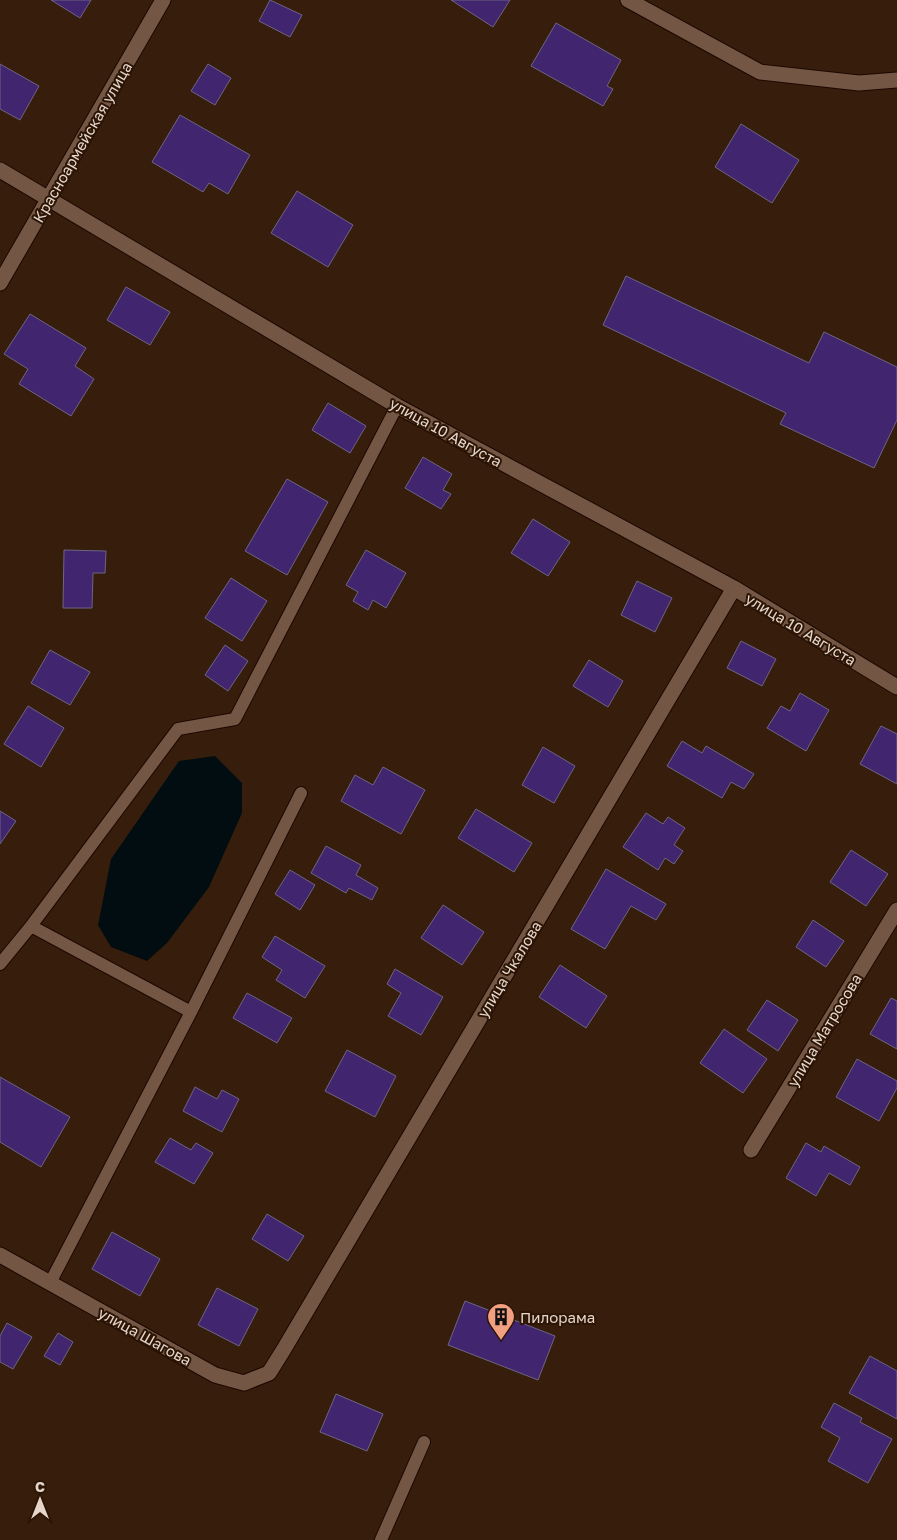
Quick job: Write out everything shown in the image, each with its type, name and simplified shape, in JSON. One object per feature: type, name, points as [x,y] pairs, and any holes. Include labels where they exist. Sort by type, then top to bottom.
[{"type":"street","name":"Красноармейская улица","points":[[0,283],[162,0]]},
{"type":"street","points":[[628,0],[760,72],[859,82],[897,80]]},
{"type":"street","name":"улица 10 Августа","points":[[0,170],[397,406],[734,588],[897,687]]},
{"type":"street","name":"улица Чкалова","points":[[284,1349],[734,588]]},
{"type":"street","name":"улица Матросова","points":[[751,1150],[897,910]]},
{"type":"street","name":"улица Шагова","points":[[0,1255],[215,1375],[244,1383],[269,1373],[284,1349]]},
{"type":"lane","points":[[0,964],[31,926],[178,729],[235,719],[397,406]]},
{"type":"lane","points":[[50,1283],[191,1012],[301,793]]},
{"type":"lane","points":[[31,926],[191,1012]]},
{"type":"lane","points":[[381,1540],[424,1442]]},
{"type":"shaded area","points":[[215,756],[242,783],[242,813],[209,887],[167,943],[147,961],[111,947],[98,925],[111,859],[179,761]]},
{"type":"building","points":[[51,0],[91,0],[80,18]]},
{"type":"building","points":[[270,0],[302,15],[290,37],[259,21]]},
{"type":"building","points":[[451,0],[510,0],[493,27]]},
{"type":"building","points":[[556,23],[621,60],[607,86],[613,89],[603,106],[531,66]]},
{"type":"building","points":[[0,64],[39,86],[20,120],[0,109]]},
{"type":"building","points":[[208,64],[231,78],[215,105],[191,91]]},
{"type":"building","points":[[180,115],[250,155],[228,194],[209,183],[203,192],[152,162]]},
{"type":"building","points":[[741,124],[799,160],[772,203],[715,167]]},
{"type":"building","points":[[297,191],[353,225],[328,267],[271,233]]},
{"type":"building","points":[[626,276],[809,363],[824,332],[897,367],[897,420],[874,468],[780,424],[786,413],[603,325]]},
{"type":"building","points":[[126,287],[170,312],[150,345],[107,320]]},
{"type":"building","points":[[30,314],[86,348],[75,366],[94,379],[71,416],[19,384],[28,369],[4,354]]},
{"type":"building","points":[[328,403],[366,426],[350,453],[312,430]]},
{"type":"building","points":[[423,457],[452,474],[443,490],[451,494],[441,509],[405,488]]},
{"type":"building","points":[[287,479],[328,502],[287,575],[245,551]]},
{"type":"building","points":[[533,519],[570,542],[548,576],[511,553]]},
{"type":"building","points":[[64,550],[106,551],[105,573],[93,573],[92,608],[63,608]]},
{"type":"building","points":[[366,550],[406,573],[386,608],[373,600],[368,610],[353,601],[358,592],[346,585]]},
{"type":"building","points":[[231,578],[267,601],[242,641],[205,618]]},
{"type":"building","points":[[637,581],[672,598],[655,632],[621,615]]},
{"type":"building","points":[[741,641],[776,659],[762,686],[727,668]]},
{"type":"building","points":[[225,645],[248,661],[228,691],[205,675]]},
{"type":"building","points":[[50,650],[90,672],[70,705],[31,683]]},
{"type":"building","points":[[589,660],[623,681],[608,707],[573,686]]},
{"type":"building","points":[[800,693],[829,710],[806,751],[767,728],[781,706],[790,711]]},
{"type":"building","points":[[28,706],[64,728],[41,767],[4,744]]},
{"type":"building","points":[[881,726],[897,734],[897,784],[860,764]]},
{"type":"building","points":[[682,741],[702,753],[706,746],[754,774],[744,789],[731,782],[722,798],[667,766]]},
{"type":"building","points":[[543,747],[575,766],[554,803],[522,785]]},
{"type":"building","points":[[383,767],[425,790],[401,834],[341,801],[355,775],[373,785]]},
{"type":"building","points":[[476,809],[532,843],[514,872],[458,838]]},
{"type":"building","points":[[0,811],[16,821],[0,844]]},
{"type":"building","points":[[646,813],[663,824],[668,817],[685,828],[674,845],[683,851],[674,864],[665,858],[658,870],[623,847]]},
{"type":"building","points":[[326,846],[361,865],[356,875],[378,888],[372,900],[349,888],[346,893],[311,873]]},
{"type":"building","points":[[851,850],[888,874],[866,906],[830,882]]},
{"type":"building","points":[[606,869],[666,904],[656,920],[631,906],[605,949],[571,929]]},
{"type":"building","points":[[290,870],[315,885],[300,910],[275,894]]},
{"type":"building","points":[[443,905],[484,932],[462,965],[421,938]]},
{"type":"building","points":[[813,920],[844,941],[826,967],[796,947]]},
{"type":"building","points":[[275,936],[325,966],[305,998],[276,980],[282,970],[262,957]]},
{"type":"building","points":[[560,965],[607,996],[586,1028],[539,997]]},
{"type":"building","points":[[395,969],[443,997],[421,1035],[388,1016],[401,993],[387,984]]},
{"type":"building","points":[[247,993],[292,1018],[277,1043],[233,1018]]},
{"type":"building","points":[[891,998],[897,1001],[897,1049],[870,1034]]},
{"type":"building","points":[[767,1000],[798,1020],[778,1051],[747,1030]]},
{"type":"building","points":[[724,1029],[767,1059],[743,1093],[700,1063]]},
{"type":"building","points":[[347,1050],[396,1076],[375,1117],[325,1091]]},
{"type":"building","points":[[857,1059],[897,1081],[897,1088],[879,1121],[836,1097]]},
{"type":"building","points":[[0,1077],[70,1117],[41,1167],[0,1142]]},
{"type":"building","points":[[195,1087],[217,1099],[222,1090],[239,1099],[222,1132],[183,1111]]},
{"type":"building","points":[[170,1138],[191,1150],[196,1143],[213,1153],[194,1184],[155,1162]]},
{"type":"building","points":[[806,1143],[821,1152],[824,1146],[860,1167],[850,1185],[829,1173],[816,1196],[786,1178]]},
{"type":"building","points":[[267,1214],[304,1236],[288,1261],[252,1239]]},
{"type":"building","points":[[112,1232],[160,1259],[140,1296],[92,1269]]},
{"type":"building","points":[[217,1288],[258,1309],[239,1346],[198,1325]]},
{"type":"building","name":"Пилорама","points":[[465,1301],[555,1336],[538,1380],[448,1345]]},
{"type":"building","points":[[7,1323],[32,1337],[13,1369],[0,1362],[0,1336]]},
{"type":"building","points":[[58,1333],[73,1342],[60,1365],[44,1356]]},
{"type":"building","points":[[870,1356],[897,1371],[897,1419],[849,1393]]},
{"type":"building","points":[[336,1394],[383,1414],[367,1451],[320,1432]]},
{"type":"building","points":[[834,1403],[862,1418],[860,1422],[892,1439],[868,1483],[828,1461],[840,1438],[821,1427]]},
{"type":"place","name":"Пилорама","points":[[501,1341]]}]
